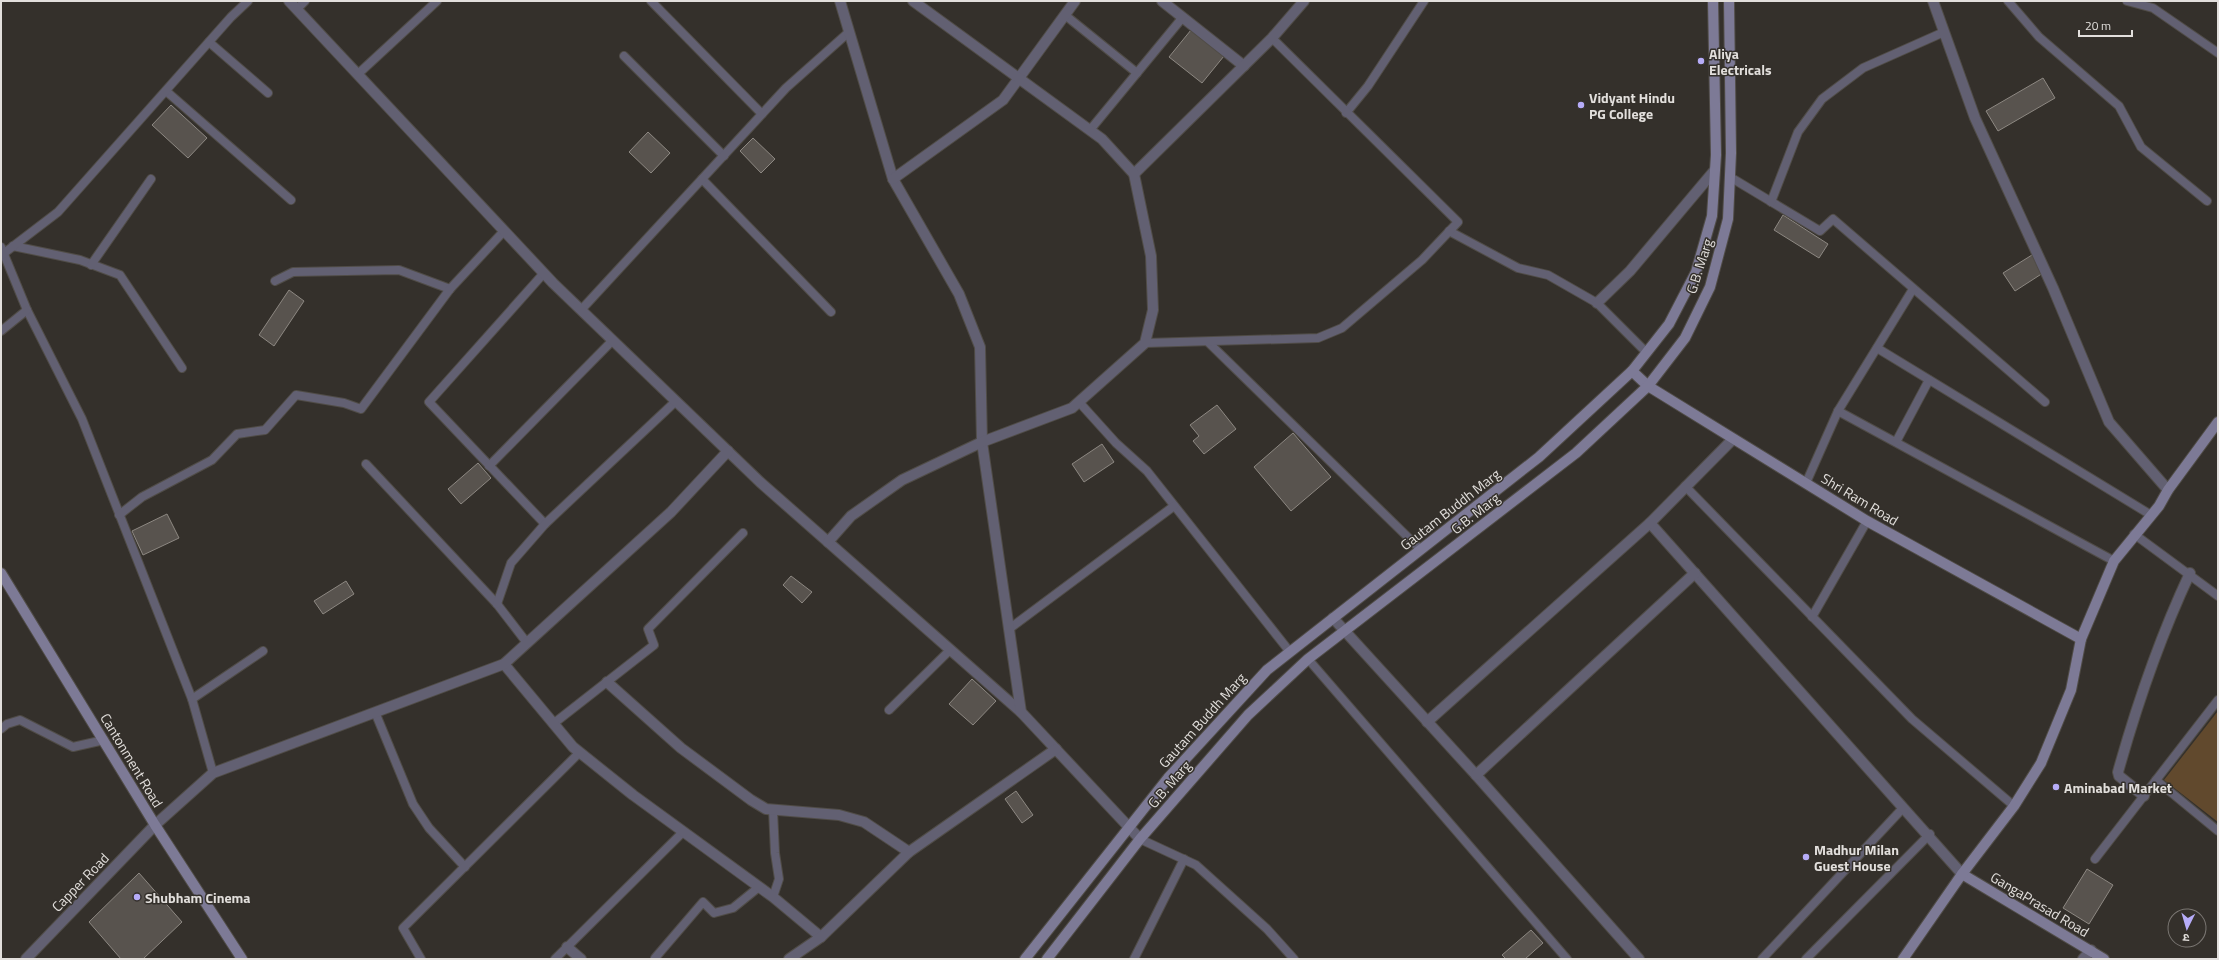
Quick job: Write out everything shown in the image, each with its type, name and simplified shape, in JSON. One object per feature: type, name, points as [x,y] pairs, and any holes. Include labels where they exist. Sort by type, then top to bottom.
[{"type":"street","points":[[289,1],[504,231],[581,310],[728,451],[828,542],[1021,712],[1140,839]]},
{"type":"street","points":[[840,1],[893,179],[959,294],[980,347],[982,442],[1021,712]]},
{"type":"street","points":[[828,542],[851,516],[902,480],[982,442],[1072,408],[1145,343],[1153,310],[1151,256],[1134,174],[1102,139],[913,1]]},
{"type":"street","points":[[893,179],[1003,100],[1075,1]]},
{"type":"street","points":[[1162,1],[1244,66]]},
{"type":"street","points":[[1134,174],[1272,38],[1304,1]]},
{"type":"street","name":"Gautam Buddh Marg","points":[[1025,959],[1128,827],[1208,734],[1267,670],[1539,457],[1632,371],[1669,324],[1696,272],[1712,216],[1714,172],[1713,1]]},
{"type":"street","name":"G.B. Marg","points":[[1047,959],[1140,839],[1248,715],[1308,659],[1576,453],[1648,386],[1685,338],[1710,287],[1728,219],[1730,177],[1729,1]]},
{"type":"street","points":[[1933,1],[1975,118],[2053,288],[2109,422],[2168,490]]},
{"type":"street","points":[[1597,303],[1630,270],[1714,172]]},
{"type":"street","name":"Shri Ram Road","points":[[1632,371],[1648,386],[1868,521],[2081,639]]},
{"type":"street","points":[[1903,959],[1962,874],[2014,806],[2041,763],[2071,690],[2081,639],[2114,561],[2134,534],[2151,515],[2218,422]]},
{"type":"street","points":[[1427,722],[1650,523],[1733,438]]},
{"type":"street","points":[[213,773],[504,664],[671,512],[728,451]]},
{"type":"street","points":[[1650,523],[1903,808],[1929,835],[1962,874]]},
{"type":"street","name":"Cantonment Road","points":[[1,573],[155,825],[238,957]]},
{"type":"street","points":[[1476,775],[1695,573]]},
{"type":"street","points":[[2144,796],[2119,776],[2118,772],[2149,674],[2174,609],[2190,574]]},
{"type":"street","points":[[1333,618],[1476,775],[1639,959]]},
{"type":"street","points":[[504,664],[579,753],[683,832],[773,897],[821,937]]},
{"type":"street","points":[[607,682],[681,748],[751,800],[766,809],[839,815],[864,822],[909,852]]},
{"type":"street","points":[[789,959],[821,937],[909,852],[1056,750]]},
{"type":"street","name":"Capper Road","points":[[26,959],[155,825],[213,773]]},
{"type":"street","name":"GangaPrasad Road","points":[[1962,874],[2104,959]]},
{"type":"street","points":[[567,947],[580,959]]},
{"type":"street","points":[[2083,959],[2091,950]]},
{"type":"lane","points":[[213,773],[192,699],[82,419],[27,310],[2,250],[13,246],[58,212],[209,42],[248,1]]},
{"type":"lane","points":[[297,9],[305,1]]},
{"type":"lane","points":[[358,74],[437,1]]},
{"type":"lane","points":[[651,1],[762,114]]},
{"type":"lane","points":[[1346,113],[1368,86],[1424,1]]},
{"type":"lane","points":[[2008,1],[2039,37],[2119,106],[2141,148],[2207,201]]},
{"type":"lane","points":[[2127,1],[2153,8],[2218,53]]},
{"type":"lane","points":[[1065,15],[1137,74]]},
{"type":"lane","points":[[1090,130],[1183,17]]},
{"type":"lane","points":[[581,310],[786,88],[849,32]]},
{"type":"lane","points":[[1771,202],[1798,132],[1822,99],[1863,68],[1944,32]]},
{"type":"lane","points":[[1145,343],[1318,338],[1342,328],[1422,260],[1458,222],[1346,113],[1272,38]]},
{"type":"lane","points":[[209,42],[268,93]]},
{"type":"lane","points":[[624,56],[724,156]]},
{"type":"lane","points":[[166,91],[291,200]]},
{"type":"lane","points":[[1730,177],[1820,231],[1833,219],[2045,402]]},
{"type":"lane","points":[[702,179],[832,312]]},
{"type":"lane","points":[[91,265],[151,180]]},
{"type":"lane","points":[[119,515],[142,497],[212,460],[237,434],[264,430],[296,395],[344,403],[361,408],[450,289],[504,231]]},
{"type":"lane","points":[[1449,231],[1518,268],[1548,275],[1597,303],[1646,352]]},
{"type":"lane","points":[[13,246],[80,260],[120,275],[182,368]]},
{"type":"lane","points":[[275,282],[293,272],[399,270],[450,289]]},
{"type":"lane","points":[[544,273],[429,402],[545,524]]},
{"type":"lane","points":[[1806,483],[1838,411],[1913,289]]},
{"type":"lane","points":[[1,331],[27,310]]},
{"type":"lane","points":[[489,466],[613,340]]},
{"type":"lane","points":[[1208,342],[1421,550]]},
{"type":"lane","points":[[1877,348],[2151,515]]},
{"type":"lane","points":[[1896,442],[1929,380]]},
{"type":"lane","points":[[497,604],[511,563],[545,524],[676,401]]},
{"type":"lane","points":[[1079,402],[1116,443],[1147,471],[1290,652]]},
{"type":"lane","points":[[1838,411],[2114,561]]},
{"type":"lane","points":[[366,464],[497,604],[527,643]]},
{"type":"lane","points":[[1685,486],[1912,719],[2014,806]]},
{"type":"lane","points":[[1008,629],[1174,506]]},
{"type":"lane","points":[[1812,617],[1868,521]]},
{"type":"lane","points":[[553,724],[654,645],[648,629],[743,533]]},
{"type":"lane","points":[[2134,534],[2218,596]]},
{"type":"lane","points":[[889,710],[950,650]]},
{"type":"lane","points":[[192,699],[263,652]]},
{"type":"lane","points":[[1308,659],[1567,959]]},
{"type":"lane","points":[[2095,859],[2218,700]]},
{"type":"lane","points":[[375,712],[413,804],[429,828],[465,867]]},
{"type":"lane","points":[[1,729],[6,724],[20,720],[73,747],[104,740]]},
{"type":"lane","points":[[421,959],[404,928],[579,753]]},
{"type":"lane","points":[[2156,780],[2218,831]]},
{"type":"lane","points":[[1762,959],[1903,808]]},
{"type":"lane","points":[[773,810],[775,853],[779,879],[773,897]]},
{"type":"lane","points":[[555,959],[683,832]]},
{"type":"lane","points":[[1806,959],[1929,835]]},
{"type":"lane","points":[[1140,839],[1196,865],[1267,929],[1294,959]]},
{"type":"lane","points":[[1134,959],[1184,859]]},
{"type":"lane","points":[[655,958],[703,902],[714,913],[733,908],[759,887]]},
{"type":"shaded area","points":[[2218,711],[2218,822],[2164,780]]},
{"type":"building","points":[[1191,30],[1224,56],[1202,83],[1169,57]]},
{"type":"building","points":[[2043,78],[2055,98],[1998,131],[1986,111]]},
{"type":"building","points":[[171,105],[207,138],[188,158],[152,125]]},
{"type":"building","points":[[648,132],[670,153],[651,173],[629,152]]},
{"type":"building","points":[[753,138],[775,159],[761,173],[740,151]]},
{"type":"building","points":[[1783,215],[1828,244],[1819,258],[1774,230]]},
{"type":"building","points":[[2032,255],[2043,273],[2015,291],[2003,273]]},
{"type":"building","points":[[289,290],[304,301],[274,346],[259,335]]},
{"type":"building","points":[[1217,405],[1236,429],[1204,454],[1193,441],[1199,436],[1190,425]]},
{"type":"building","points":[[1293,433],[1331,477],[1291,511],[1254,467]]},
{"type":"building","points":[[1102,444],[1114,462],[1084,482],[1072,464]]},
{"type":"building","points":[[478,463],[491,478],[461,504],[448,489]]},
{"type":"building","points":[[167,514],[179,538],[143,555],[132,531]]},
{"type":"building","points":[[791,576],[812,592],[802,603],[783,585]]},
{"type":"building","points":[[346,581],[354,594],[323,614],[314,601]]},
{"type":"building","points":[[972,679],[996,701],[973,725],[949,704]]},
{"type":"building","points":[[1016,791],[1033,815],[1022,823],[1005,799]]},
{"type":"building","points":[[2087,869],[2113,885],[2089,924],[2063,908]]},
{"type":"building","name":"Shubham Cinema","points":[[139,873],[182,922],[143,959],[121,959],[89,922]]},
{"type":"building","points":[[1531,930],[1543,943],[1525,959],[1506,959],[1502,955]]},
{"type":"place","name":"Aliya Electricals","points":[[1701,61]]},
{"type":"place","name":"Vidyant Hindu PG College","points":[[1581,105]]},
{"type":"place","name":"Aminabad Market","points":[[2056,787]]},
{"type":"place","name":"Madhur Milan Guest House","points":[[1806,857]]},
{"type":"place","name":"Shubham Cinema","points":[[137,897]]}]
